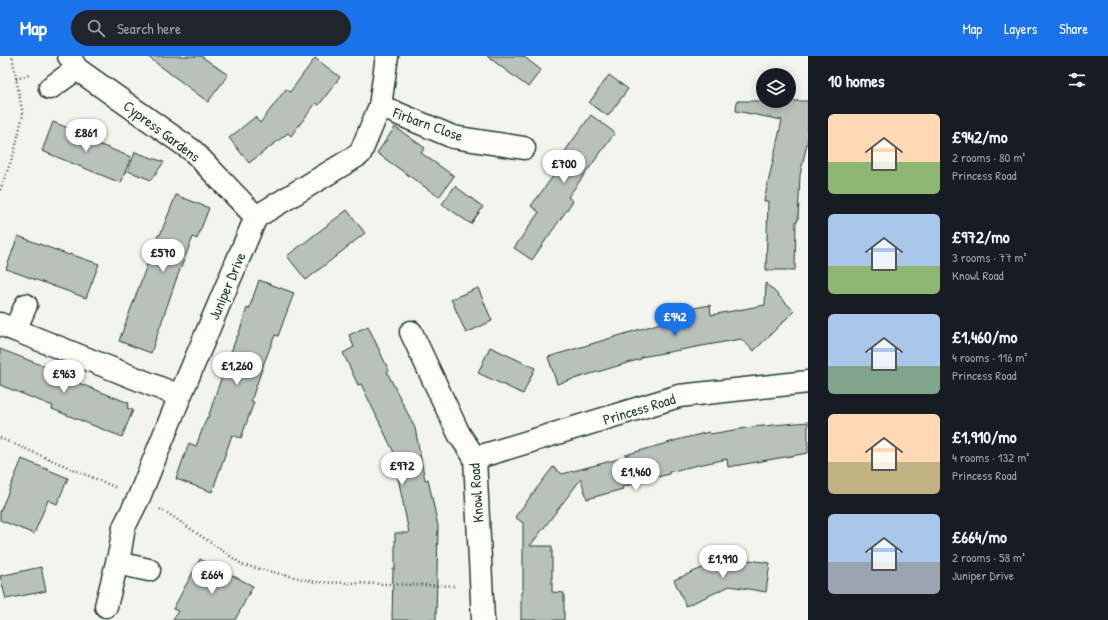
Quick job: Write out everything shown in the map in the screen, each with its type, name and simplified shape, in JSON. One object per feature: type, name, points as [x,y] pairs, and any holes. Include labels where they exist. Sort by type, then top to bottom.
[{"type":"street","points":[[256,217],[360,154],[380,106],[387,56]]},
{"type":"street","name":"Cypress Gardens","points":[[50,88],[73,62],[192,151],[256,217]]},
{"type":"street","name":"Firbarn Close","points":[[380,106],[453,137],[524,148]]},
{"type":"street","name":"Juniper Drive","points":[[106,606],[124,527],[139,498],[180,396],[256,217]]},
{"type":"street","points":[[26,305],[8,327],[180,396]]},
{"type":"street","name":"Knowl Road","points":[[411,332],[459,434],[475,458],[483,620]]},
{"type":"street","name":"Princess Road","points":[[475,458],[679,396],[808,382]]},
{"type":"street","points":[[117,563],[149,570]]},
{"type":"path","points":[[0,190],[14,153],[23,115],[12,56]]},
{"type":"path","points":[[0,438],[139,498],[172,516],[243,565],[315,582],[481,587]]},
{"type":"building","points":[[147,56],[201,56],[228,75],[208,102]]},
{"type":"building","points":[[487,56],[523,56],[541,70],[528,87]]},
{"type":"building","points":[[315,58],[340,77],[319,105],[316,103],[291,136],[288,133],[249,163],[229,138],[255,117],[260,123],[286,89],[290,92]]},
{"type":"building","points":[[609,75],[628,89],[608,116],[589,103]]},
{"type":"building","points":[[737,101],[756,101],[756,108],[796,108],[796,101],[808,101],[808,139],[800,175],[798,221],[796,221],[795,270],[766,270],[768,201],[764,201],[782,120],[736,111]]},
{"type":"building","points":[[591,115],[615,133],[568,197],[573,201],[532,260],[514,248],[539,212],[531,206],[554,175],[550,172]]},
{"type":"building","points":[[53,122],[84,134],[83,138],[131,157],[121,183],[42,151]]},
{"type":"building","points":[[395,127],[425,148],[421,153],[454,176],[439,197],[377,153]]},
{"type":"building","points":[[135,152],[164,162],[151,180],[128,171]]},
{"type":"building","points":[[455,186],[483,207],[471,224],[442,204]]},
{"type":"building","points":[[176,195],[209,208],[197,239],[193,237],[176,280],[151,353],[119,341],[158,235],[160,235]]},
{"type":"building","points":[[347,210],[365,233],[306,280],[287,256]]},
{"type":"building","points":[[18,236],[69,255],[70,254],[99,264],[86,298],[6,269]]},
{"type":"building","points":[[259,280],[294,293],[278,336],[275,335],[264,363],[251,401],[254,402],[241,438],[232,435],[212,492],[176,479],[189,443],[196,446],[207,417],[208,418],[247,308],[249,309]]},
{"type":"building","points":[[766,283],[794,311],[754,351],[741,339],[641,357],[641,359],[557,384],[548,357],[664,322],[662,314],[710,305],[711,315],[765,305]]},
{"type":"building","points":[[478,288],[492,321],[466,333],[451,299]]},
{"type":"building","points":[[368,326],[389,371],[387,372],[415,428],[425,480],[428,479],[438,526],[436,620],[392,620],[393,569],[395,569],[395,533],[409,533],[394,457],[396,457],[361,384],[358,385],[343,353],[354,347],[349,335]]},
{"type":"building","points":[[490,347],[535,368],[523,394],[478,373]]},
{"type":"building","points":[[0,349],[54,370],[53,373],[129,403],[127,408],[133,410],[122,437],[52,409],[53,406],[0,385]]},
{"type":"building","points":[[808,422],[808,453],[728,467],[727,459],[698,465],[669,472],[669,474],[622,487],[623,489],[587,499],[581,479],[530,546],[552,546],[552,592],[564,593],[564,620],[521,620],[521,592],[523,592],[523,523],[515,517],[553,467],[562,474],[626,457],[625,455],[709,432],[710,434],[752,427]]},
{"type":"building","points":[[22,459],[68,478],[57,504],[48,500],[34,534],[0,520],[0,512]]},
{"type":"building","points":[[728,557],[770,563],[766,592],[730,586],[686,606],[674,580]]},
{"type":"building","points":[[200,559],[253,586],[235,620],[173,620],[178,611],[173,609]]},
{"type":"building","points":[[41,567],[46,591],[6,599],[0,576]]}]
